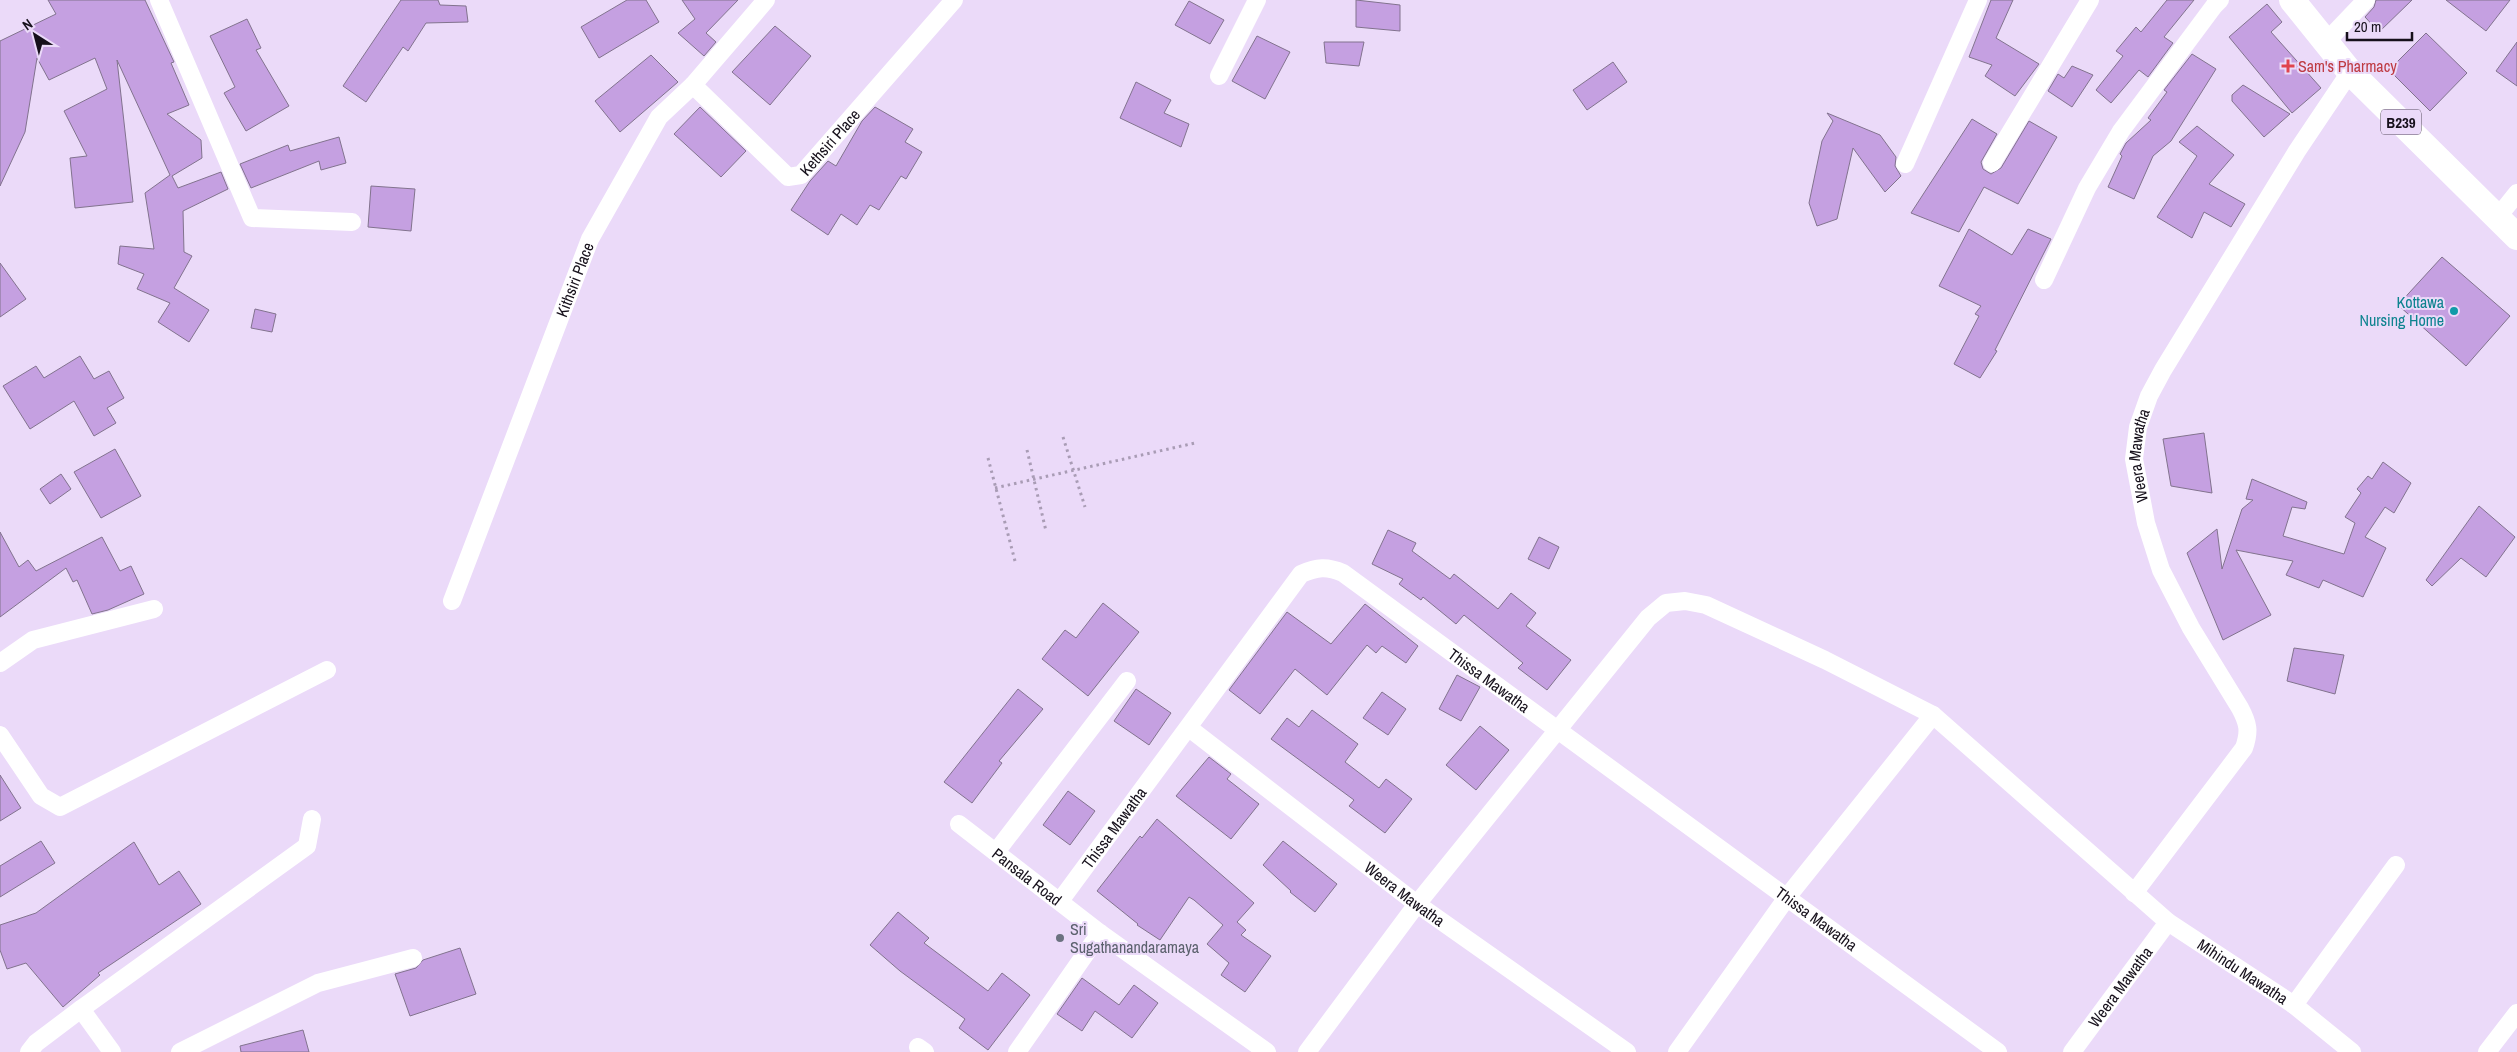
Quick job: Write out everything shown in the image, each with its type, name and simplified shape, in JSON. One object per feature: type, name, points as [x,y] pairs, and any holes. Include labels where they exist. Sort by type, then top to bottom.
[{"type":"main road","name":"B239","points":[[2292,0],[2350,72],[2517,238]]},
{"type":"street","points":[[159,0],[252,218],[352,222]]},
{"type":"street","name":"Kithsiri Place","points":[[452,601],[590,239],[659,117],[693,85],[766,0]]},
{"type":"street","name":"Kethsiri Place","points":[[693,85],[788,177],[801,175],[954,0]]},
{"type":"street","points":[[1219,76],[1257,0]]},
{"type":"street","points":[[1905,164],[1978,0]]},
{"type":"street","points":[[1992,163],[2090,0]]},
{"type":"street","points":[[2044,280],[2087,188],[2121,131],[2220,0]]},
{"type":"street","points":[[2325,43],[2366,0]]},
{"type":"street","name":"Weera Mawatha","points":[[2134,893],[2244,748],[2249,733],[2247,722],[2240,708],[2191,628],[2161,570],[2146,523],[2134,459],[2138,428],[2149,396],[2163,370],[2297,151],[2350,72]]},
{"type":"street","points":[[2497,218],[2517,193]]},
{"type":"street","name":"Thissa Mawatha","points":[[1060,901],[1302,574],[1316,568],[1331,568],[1343,573],[1557,731],[1788,896],[1998,1052]]},
{"type":"street","name":"Mihindu Mawatha","points":[[1307,1052],[1417,904],[1648,618],[1666,603],[1685,601],[1706,605],[1825,660],[1932,715],[2168,922],[2294,1005],[2352,1052]]},
{"type":"street","points":[[0,663],[33,640],[154,609]]},
{"type":"street","points":[[0,735],[41,796],[60,807],[327,670]]},
{"type":"street","points":[[996,852],[1127,682]]},
{"type":"street","points":[[1677,1052],[1788,896],[1932,715]]},
{"type":"street","name":"Weera Mawatha","points":[[1189,728],[1417,904],[1627,1052]]},
{"type":"street","points":[[29,1052],[36,1043],[81,1009],[307,846],[312,819]]},
{"type":"street","name":"Pansala Road","points":[[959,824],[1100,933],[1266,1052]]},
{"type":"street","points":[[2294,1005],[2396,865]]},
{"type":"street","name":"Weera Mawatha","points":[[2072,1052],[2168,922]]},
{"type":"street","points":[[1017,1052],[1100,933]]},
{"type":"street","points":[[180,1052],[318,983],[413,958]]},
{"type":"street","points":[[81,1009],[112,1052]]},
{"type":"street","points":[[2488,1052],[2517,1013]]},
{"type":"path","points":[[1063,437],[1085,507]]},
{"type":"path","points":[[995,488],[1195,443]]},
{"type":"path","points":[[1027,450],[1046,531]]},
{"type":"path","points":[[988,458],[1015,561]]},
{"type":"building","points":[[48,0],[145,0],[174,62],[171,63],[189,105],[167,114],[201,140],[202,158],[172,176],[178,188],[221,172],[228,189],[183,211],[184,252],[192,256],[174,288],[209,310],[189,342],[158,322],[170,303],[137,289],[144,274],[118,264],[120,246],[154,249],[145,193],[170,175],[117,60],[133,202],[75,208],[70,158],[87,156],[64,111],[107,89],[95,58],[49,80],[37,58],[25,132],[0,186],[0,41],[56,14]]},
{"type":"building","points":[[401,0],[438,0],[440,5],[466,6],[468,22],[426,23],[408,51],[403,47],[366,102],[343,86]]},
{"type":"building","points":[[627,0],[646,0],[659,22],[599,58],[581,27]]},
{"type":"building","points":[[682,0],[738,0],[706,33],[716,42],[704,56],[678,33],[695,19]]},
{"type":"building","points":[[1356,0],[1400,5],[1400,31],[1356,27]]},
{"type":"building","points":[[1991,0],[2013,0],[1996,38],[2039,64],[2015,96],[1985,76],[1992,65],[1969,57]]},
{"type":"building","points":[[2167,0],[2194,0],[2164,37],[2173,43],[2148,77],[2139,70],[2111,103],[2096,90],[2123,56],[2116,51],[2136,27],[2141,32]]},
{"type":"building","points":[[2376,0],[2412,0],[2379,32],[2365,17],[2374,7]]},
{"type":"building","points":[[2446,0],[2510,0],[2486,31]]},
{"type":"building","points":[[1189,1],[1224,20],[1210,44],[1175,25]]},
{"type":"building","points":[[2267,4],[2282,22],[2271,32],[2321,88],[2292,113],[2229,37]]},
{"type":"building","points":[[247,19],[261,48],[256,50],[289,106],[246,131],[224,93],[235,87],[210,36]]},
{"type":"building","points":[[775,26],[811,56],[770,105],[732,72]]},
{"type":"building","points":[[2426,33],[2467,73],[2430,111],[2389,70]]},
{"type":"building","points":[[1257,36],[1290,52],[1265,99],[1232,81]]},
{"type":"building","points":[[1324,42],[1364,42],[1359,66],[1326,63]]},
{"type":"building","points":[[2517,42],[2517,86],[2496,71]]},
{"type":"building","points":[[2192,54],[2216,69],[2171,141],[2153,156],[2134,199],[2108,187],[2126,143],[2151,120],[2148,118],[2167,92],[2164,90]]},
{"type":"building","points":[[651,55],[678,82],[620,132],[595,101]]},
{"type":"building","points":[[1613,62],[1627,82],[1587,110],[1573,90]]},
{"type":"building","points":[[2072,66],[2093,75],[2072,107],[2048,91],[2058,74],[2064,78]]},
{"type":"building","points":[[1136,82],[1171,100],[1164,113],[1189,124],[1181,147],[1120,118]]},
{"type":"building","points":[[2243,85],[2290,114],[2264,137],[2232,101],[2232,95]]},
{"type":"building","points":[[700,107],[746,151],[721,177],[674,134]]},
{"type":"building","points":[[875,107],[913,129],[905,142],[922,152],[906,179],[901,176],[879,210],[870,205],[857,225],[841,214],[828,235],[791,210],[810,181],[828,161],[836,166],[862,121]]},
{"type":"building","points":[[1827,113],[1880,135],[1896,157],[1895,166],[1901,176],[1885,192],[1853,148],[1837,219],[1817,226],[1809,203],[1822,141],[1833,121]]},
{"type":"building","points":[[1972,119],[1997,134],[1981,162],[1983,169],[1991,174],[2001,168],[2029,121],[2057,137],[2018,204],[1984,187],[1959,232],[1911,213]]},
{"type":"building","points":[[2197,126],[2234,155],[2209,184],[2245,204],[2231,227],[2204,212],[2192,238],[2157,217],[2197,156],[2179,142]]},
{"type":"building","points":[[339,137],[346,163],[321,170],[319,161],[251,188],[240,164],[288,145],[290,151]]},
{"type":"building","points":[[371,186],[415,189],[411,231],[368,227]]},
{"type":"building","points":[[1969,229],[2012,255],[2028,229],[2051,239],[1995,350],[1997,351],[1980,378],[1954,364],[1979,316],[1975,314],[1981,306],[1939,286]]},
{"type":"building","name":"Kottawa Nursing Home","points":[[2442,257],[2510,316],[2466,366],[2398,305]]},
{"type":"building","points":[[0,263],[26,299],[0,317]]},
{"type":"building","points":[[255,309],[276,314],[272,332],[251,328]]},
{"type":"building","points":[[80,356],[94,379],[109,371],[124,398],[107,408],[116,423],[94,436],[74,401],[30,429],[3,386],[36,366],[44,378]]},
{"type":"building","points":[[2204,433],[2212,493],[2171,486],[2163,439]]},
{"type":"building","points":[[115,449],[141,496],[101,518],[74,472]]},
{"type":"building","points":[[2383,462],[2411,483],[2394,513],[2385,507],[2365,537],[2386,548],[2363,597],[2323,580],[2319,588],[2286,575],[2293,561],[2236,550],[2271,615],[2223,640],[2187,553],[2217,529],[2222,569],[2242,509],[2253,500],[2246,499],[2252,479],[2307,502],[2305,509],[2292,507],[2283,536],[2344,554],[2355,523],[2345,517],[2361,493],[2357,489],[2368,476],[2372,479]]},
{"type":"building","points":[[61,474],[71,489],[50,504],[40,489]]},
{"type":"building","points":[[2479,506],[2515,537],[2486,577],[2461,558],[2432,586],[2426,580]]},
{"type":"building","points":[[1388,530],[1416,543],[1412,551],[1450,579],[1454,574],[1498,609],[1511,593],[1536,613],[1526,626],[1571,660],[1547,690],[1518,668],[1523,663],[1464,615],[1456,624],[1423,597],[1421,600],[1399,584],[1403,579],[1372,564]]},
{"type":"building","points":[[0,532],[19,567],[28,560],[36,571],[102,537],[120,571],[131,566],[144,594],[108,610],[92,614],[77,580],[73,582],[66,568],[0,617]]},
{"type":"building","points":[[1539,537],[1559,547],[1549,569],[1528,559]]},
{"type":"building","points":[[1103,603],[1139,632],[1088,696],[1042,659],[1065,630],[1076,638]]},
{"type":"building","points":[[1365,604],[1418,646],[1406,663],[1382,646],[1376,653],[1367,645],[1327,695],[1295,669],[1260,714],[1229,690],[1287,612],[1331,644]]},
{"type":"building","points":[[2294,648],[2344,655],[2335,694],[2287,681]]},
{"type":"building","points":[[1457,675],[1480,687],[1461,721],[1439,709]]},
{"type":"building","points":[[1018,689],[1043,709],[999,761],[1002,763],[972,803],[944,782]]},
{"type":"building","points":[[1136,689],[1171,713],[1149,745],[1114,721]]},
{"type":"building","points":[[1382,692],[1406,709],[1388,735],[1363,718]]},
{"type":"building","points":[[1312,710],[1358,744],[1345,762],[1379,788],[1386,779],[1412,799],[1385,833],[1349,806],[1354,800],[1271,739],[1287,718],[1299,727]]},
{"type":"building","points":[[1480,726],[1509,750],[1476,790],[1446,765]]},
{"type":"building","points":[[1209,757],[1231,774],[1227,779],[1259,804],[1231,839],[1176,796]]},
{"type":"building","points":[[0,775],[21,808],[0,821]]},
{"type":"building","points":[[1068,791],[1095,811],[1070,845],[1043,825]]},
{"type":"building","points":[[1157,819],[1254,903],[1237,922],[1246,930],[1241,935],[1271,956],[1245,992],[1221,975],[1229,963],[1207,944],[1223,925],[1194,900],[1189,897],[1160,940],[1137,925],[1097,891],[1140,836],[1142,838]]},
{"type":"building","points":[[41,841],[55,863],[0,897],[0,866]]},
{"type":"building","points":[[1283,841],[1337,884],[1315,912],[1290,892],[1263,865]]},
{"type":"building","points":[[134,842],[159,885],[179,871],[201,904],[98,973],[100,975],[63,1007],[26,963],[7,969],[0,950],[0,925],[36,913]]},
{"type":"building","points":[[898,912],[929,938],[924,943],[988,991],[1002,973],[1030,995],[988,1050],[959,1028],[965,1019],[900,971],[870,945]]},
{"type":"building","points":[[460,948],[476,994],[410,1016],[395,974],[416,968],[423,960]]},
{"type":"building","points":[[1082,978],[1119,1005],[1134,985],[1158,1003],[1132,1038],[1095,1011],[1082,1031],[1057,1014]]},
{"type":"building","points":[[303,1030],[309,1052],[241,1052],[240,1046]]},
{"type":"place","name":"Sam's Pharmacy","points":[[2288,66]]},
{"type":"place","name":"Kottawa Nursing Home","points":[[2454,311]]},
{"type":"place","name":"Sri Sugathanandaramaya","points":[[1060,938]]}]
